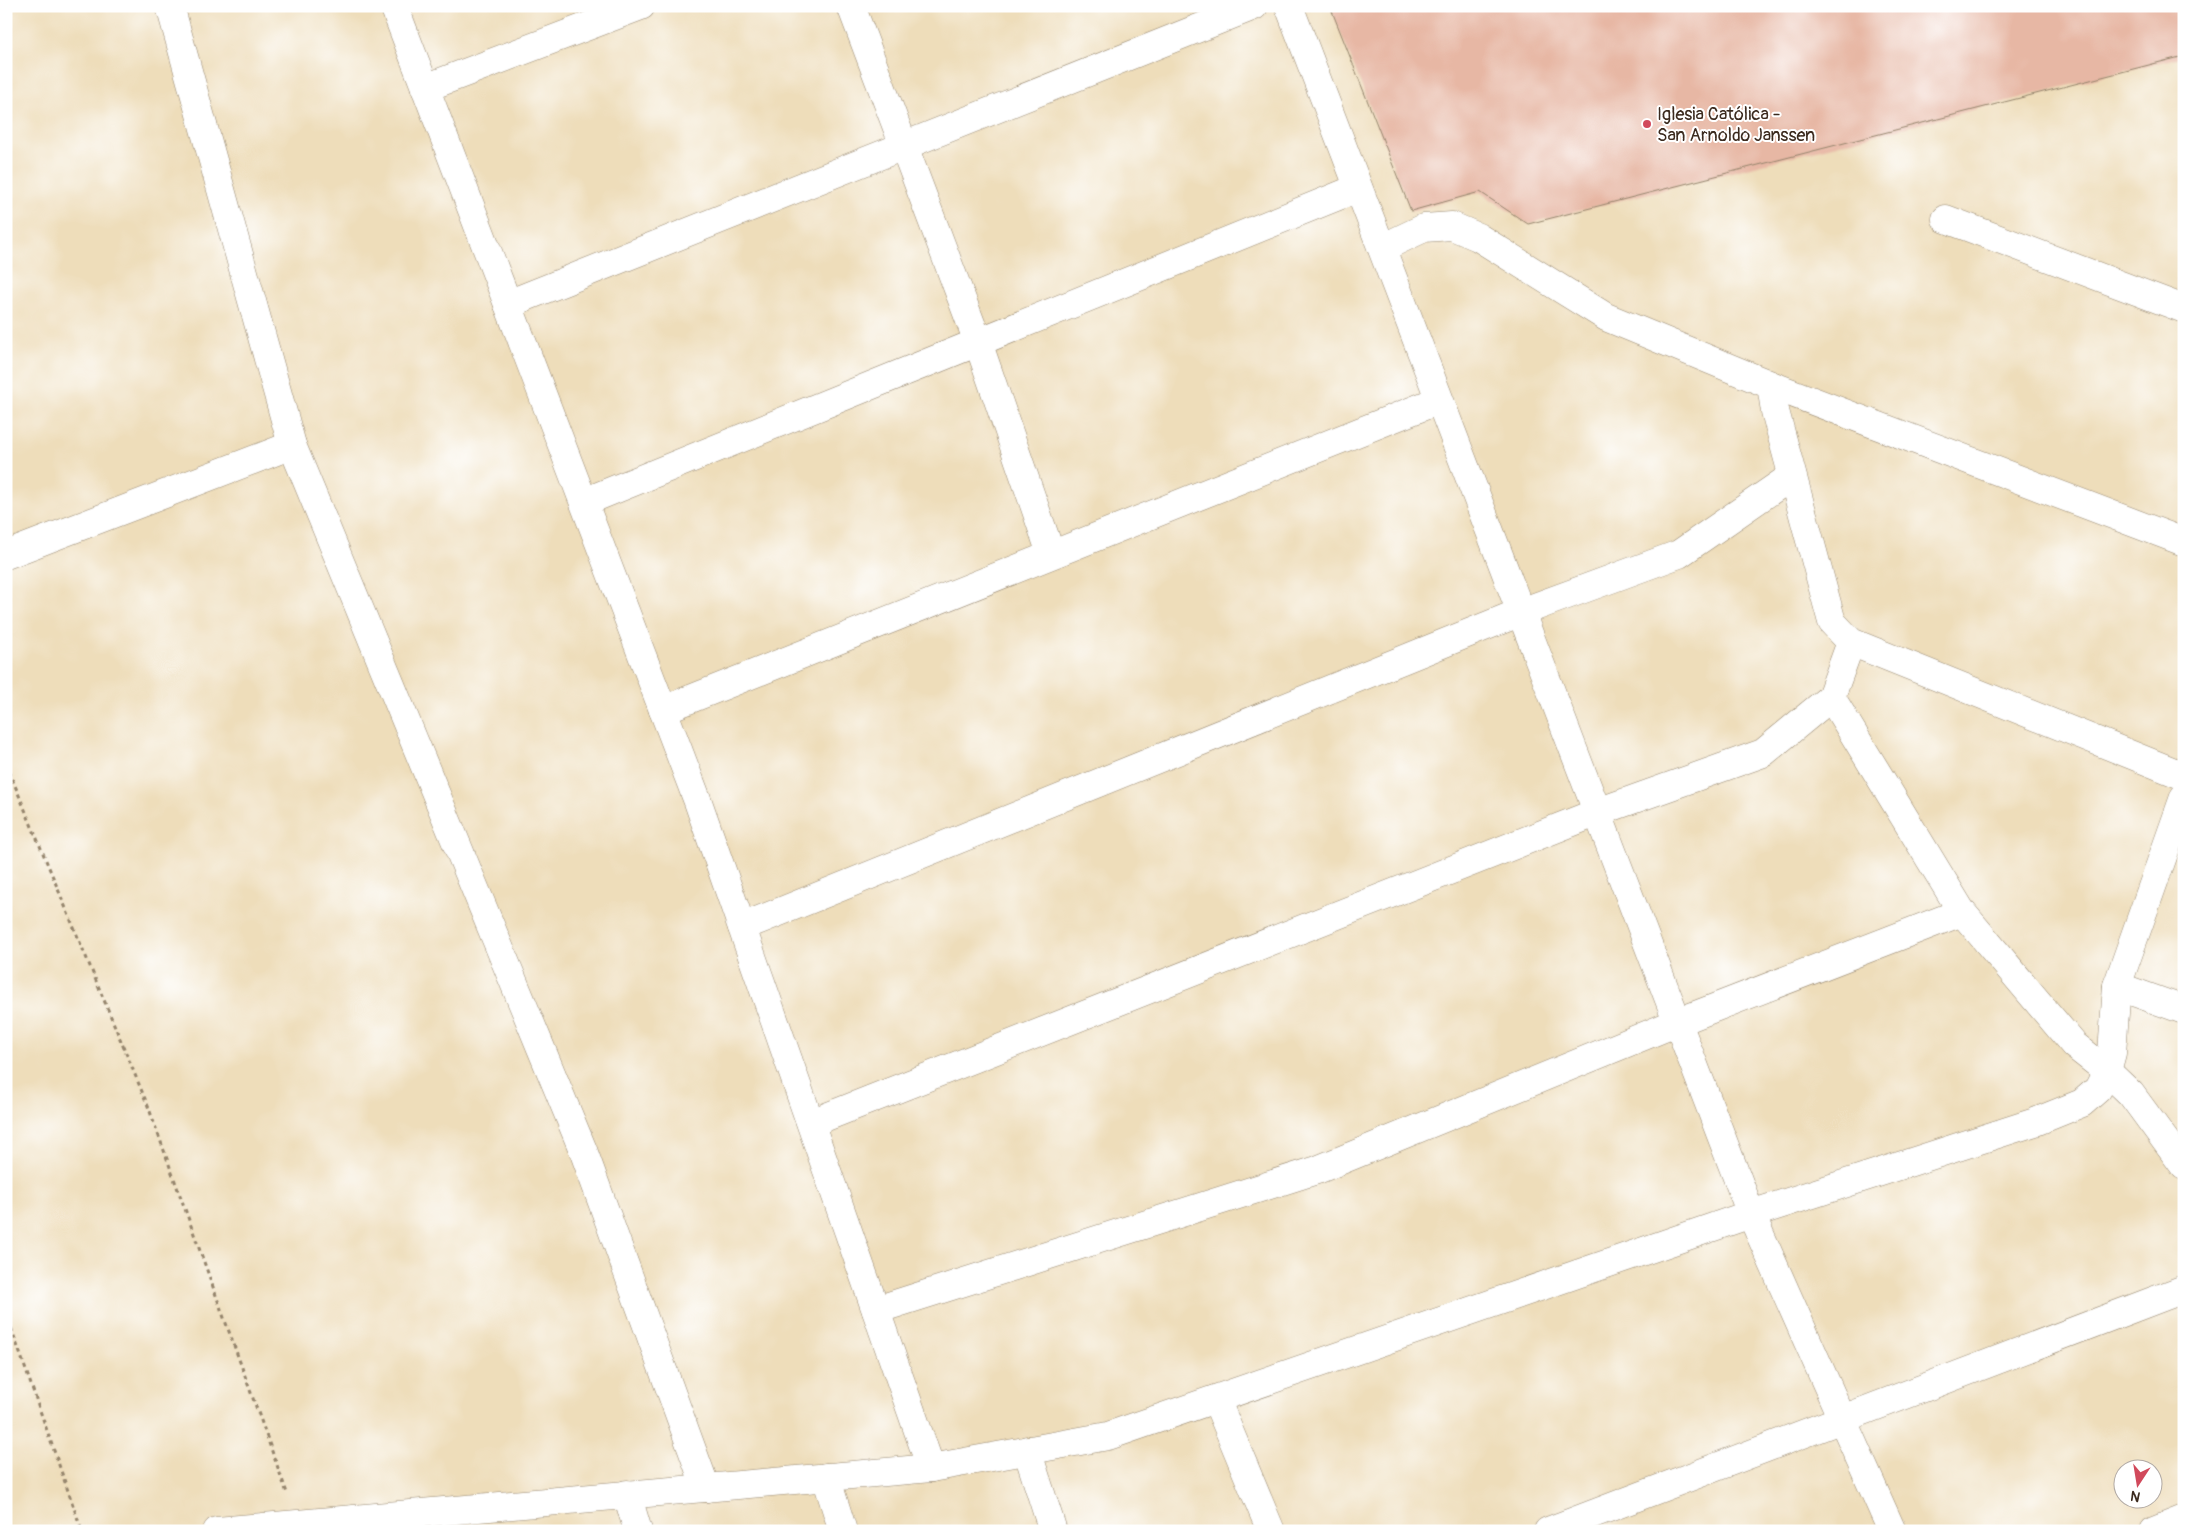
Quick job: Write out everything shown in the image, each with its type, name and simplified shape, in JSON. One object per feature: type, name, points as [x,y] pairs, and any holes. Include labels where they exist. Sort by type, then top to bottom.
[{"type":"street","points":[[170,6],[292,445],[583,1150],[706,1488]]},
{"type":"street","points":[[394,6],[697,799],[931,1468]]},
{"type":"street","points":[[425,88],[641,6]]},
{"type":"street","points":[[851,6],[978,342],[1051,554]]},
{"type":"street","points":[[508,304],[1254,6]]},
{"type":"street","points":[[1289,6],[1751,1214],[1892,1531]]},
{"type":"street","points":[[584,502],[1358,188]]},
{"type":"street","points":[[1946,219],[2184,309]]},
{"type":"street","points":[[1382,248],[1424,228],[1452,226],[1478,236],[1606,317],[1771,384],[2184,542]]},
{"type":"street","points":[[1771,384],[1775,411],[1832,622],[1851,642],[2184,776]]},
{"type":"street","points":[[663,710],[1439,400]]},
{"type":"street","points":[[6,555],[292,445]]},
{"type":"street","points":[[742,927],[1521,612],[1678,554],[1792,476]]},
{"type":"street","points":[[811,1123],[1598,812],[1763,753],[1831,697],[1851,642]]},
{"type":"street","points":[[1831,697],[1962,912],[2074,1044],[2132,1094],[2184,1166]]},
{"type":"street","points":[[224,1530],[298,1524],[432,1521],[627,1494],[931,1468],[1108,1436],[1751,1214],[2051,1116],[2082,1103],[2098,1089],[2107,1071],[2112,1053],[2117,986],[2184,797]]},
{"type":"street","points":[[876,1310],[1317,1170],[1678,1022],[1962,912]]},
{"type":"street","points":[[2117,986],[2184,1010]]},
{"type":"street","points":[[1548,1531],[2184,1289]]},
{"type":"street","points":[[1216,1399],[1271,1531]]},
{"type":"street","points":[[1027,1450],[1053,1531]]},
{"type":"street","points":[[826,1477],[843,1531]]},
{"type":"street","points":[[627,1494],[638,1531]]},
{"type":"street","points":[[2154,1531],[2184,1519]]},
{"type":"path","points":[[6,764],[148,1106],[298,1524]]},
{"type":"path","points":[[6,1313],[82,1531]]},
{"type":"building","name":"Iglesia Católica - San Arnoldo Janssen","points":[[1330,6],[2184,6],[2184,56],[1528,224],[1480,192],[1411,211]]},
{"type":"place","name":"Iglesia Católica - San Arnoldo Janssen","points":[[1647,124]]}]
